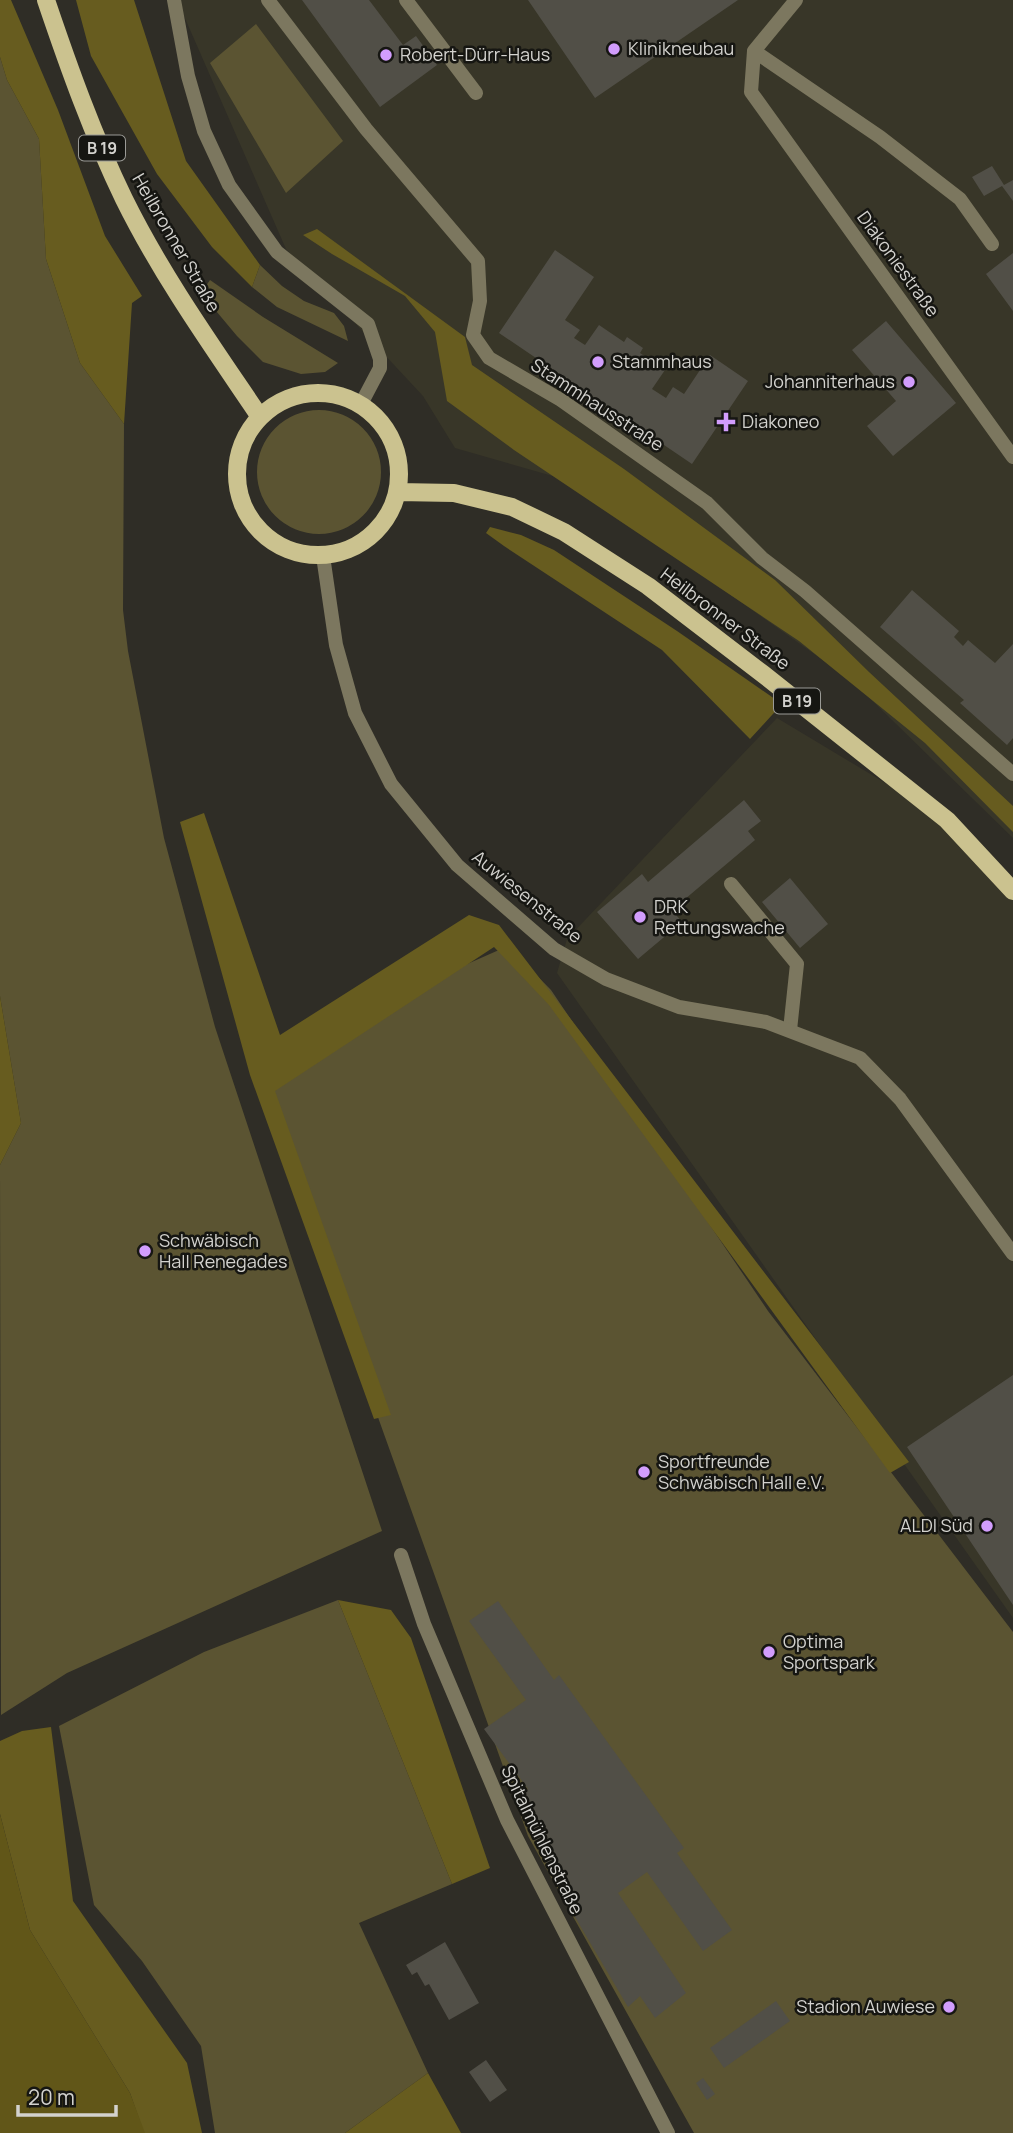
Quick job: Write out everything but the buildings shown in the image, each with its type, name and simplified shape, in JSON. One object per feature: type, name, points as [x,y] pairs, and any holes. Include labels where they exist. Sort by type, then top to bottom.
[{"type":"main road","name":"Heilbronner Straße","points":[[46,0],[80,100],[125,200],[174,289],[260,417]]},
{"type":"main road","points":[[314,393],[333,394],[361,404],[384,425],[398,456],[398,492],[385,520],[365,541],[351,549],[323,556],[294,553],[269,539],[249,517],[238,491],[240,451],[260,417],[289,398],[314,393]]},
{"type":"main road","name":"Heilbronner Straße","points":[[398,492],[454,493],[512,507],[564,532],[637,579],[763,674],[947,820],[1013,891]]},
{"type":"street","name":"Stammhausstraße","points":[[268,0],[366,129],[478,261],[480,301],[473,335],[489,358],[561,400],[707,503],[762,558],[805,591],[1013,774]]},
{"type":"street","points":[[406,0],[477,93]]},
{"type":"street","points":[[796,0],[754,51],[880,137],[960,199],[992,244]]},
{"type":"street","points":[[176,2],[188,75],[204,131],[229,185],[276,252],[368,324],[380,359],[380,368],[361,404]]},
{"type":"street","name":"Diakoniestraße","points":[[754,51],[751,92],[1013,457]]},
{"type":"street","name":"Auwiesenstraße","points":[[323,556],[336,645],[355,713],[391,784],[457,865],[554,949],[606,979],[679,1007],[766,1022],[860,1058],[900,1099],[1013,1254]]},
{"type":"street","points":[[731,884],[797,964],[790,1030]]},
{"type":"street","name":"Spitalmühlenstraße","points":[[401,1555],[424,1624],[507,1820],[668,2133]]},
{"type":"shaded area","points":[[0,0],[11,0],[58,110],[105,236],[142,296],[132,303],[124,424],[80,363],[46,259],[39,139],[7,80],[0,57]]},
{"type":"shaded area","points":[[76,0],[134,0],[186,161],[260,265],[252,287],[212,247],[157,174],[91,56]]},
{"type":"shaded area","name":"Diakoneo","points":[[177,0],[1013,0],[1013,838],[851,680],[570,481],[455,448],[423,396],[286,249]]},
{"type":"shaded area","points":[[256,24],[343,141],[286,193],[210,63]]},
{"type":"shaded area","name":"Schwäbisch Hall Renegades","points":[[0,57],[7,80],[39,139],[46,259],[80,363],[124,424],[123,610],[128,651],[164,838],[215,1027],[382,1531],[67,1673],[1,1715],[0,1165],[21,1123],[0,996]]},
{"type":"shaded area","points":[[317,229],[465,337],[472,365],[624,469],[775,580],[1013,806],[1013,832],[925,743],[799,641],[514,450],[447,401],[435,332],[405,296],[303,235]]},
{"type":"shaded area","points":[[260,265],[282,286],[304,301],[334,313],[344,326],[348,341],[277,307],[252,287]]},
{"type":"shaded area","points":[[210,280],[263,317],[338,363],[325,372],[301,374],[263,362],[201,293]]},
{"type":"shaded area","points":[[319,410],[343,414],[363,428],[377,448],[381,472],[377,496],[363,516],[343,530],[319,534],[295,530],[275,516],[261,496],[257,472],[261,448],[275,428],[295,414]]},
{"type":"shaded area","points":[[490,527],[521,535],[554,550],[782,704],[750,739],[662,650],[504,546],[486,533]]},
{"type":"shaded area","points":[[777,718],[947,820],[1013,891],[1013,1618],[557,973],[567,939]]},
{"type":"shaded area","points":[[204,813],[280,1035],[469,915],[499,925],[909,1462],[890,1473],[549,1005],[494,947],[275,1091],[391,1415],[374,1419],[250,1075],[180,822]]},
{"type":"shaded area","name":"Sportfreunde Schwäbisch Hall e.V.","points":[[508,946],[551,990],[768,1311],[1013,1632],[1013,2133],[694,2133],[528,1836],[250,1060]]},
{"type":"shaded area","points":[[0,996],[21,1123],[0,1165]]},
{"type":"shaded area","points":[[338,1600],[452,1884],[359,1923],[428,2073],[345,2133],[215,2133],[201,2046],[142,1961],[94,1905],[59,1726],[204,1652]]},
{"type":"shaded area","points":[[338,1600],[391,1610],[411,1638],[490,1868],[452,1884]]},
{"type":"shaded area","points":[[51,1727],[73,1901],[187,2063],[202,2133],[144,2133],[130,2093],[30,1930],[0,1814],[0,1741],[22,1731]]},
{"type":"shaded area","points":[[0,1814],[30,1930],[130,2093],[145,2133],[0,2133]]},
{"type":"shaded area","points":[[428,2073],[461,2133],[345,2133]]},
{"type":"place","name":"Klinikneubau","points":[[614,49]]},
{"type":"place","name":"Robert-Dürr-Haus","points":[[386,55]]},
{"type":"place","name":"Stammhaus","points":[[598,362]]},
{"type":"place","name":"Johanniterhaus","points":[[909,382]]},
{"type":"place","name":"Diakoneo","points":[[726,422]]},
{"type":"place","name":"DRK Rettungswache","points":[[640,917]]},
{"type":"place","name":"Schwäbisch Hall Renegades","points":[[145,1251]]},
{"type":"place","name":"Sportfreunde Schwäbisch Hall e.V.","points":[[644,1472]]},
{"type":"place","name":"ALDI Süd","points":[[987,1526]]},
{"type":"place","name":"Optima Sportspark","points":[[769,1652]]},
{"type":"place","name":"Stadion Auwiese","points":[[949,2007]]}]
